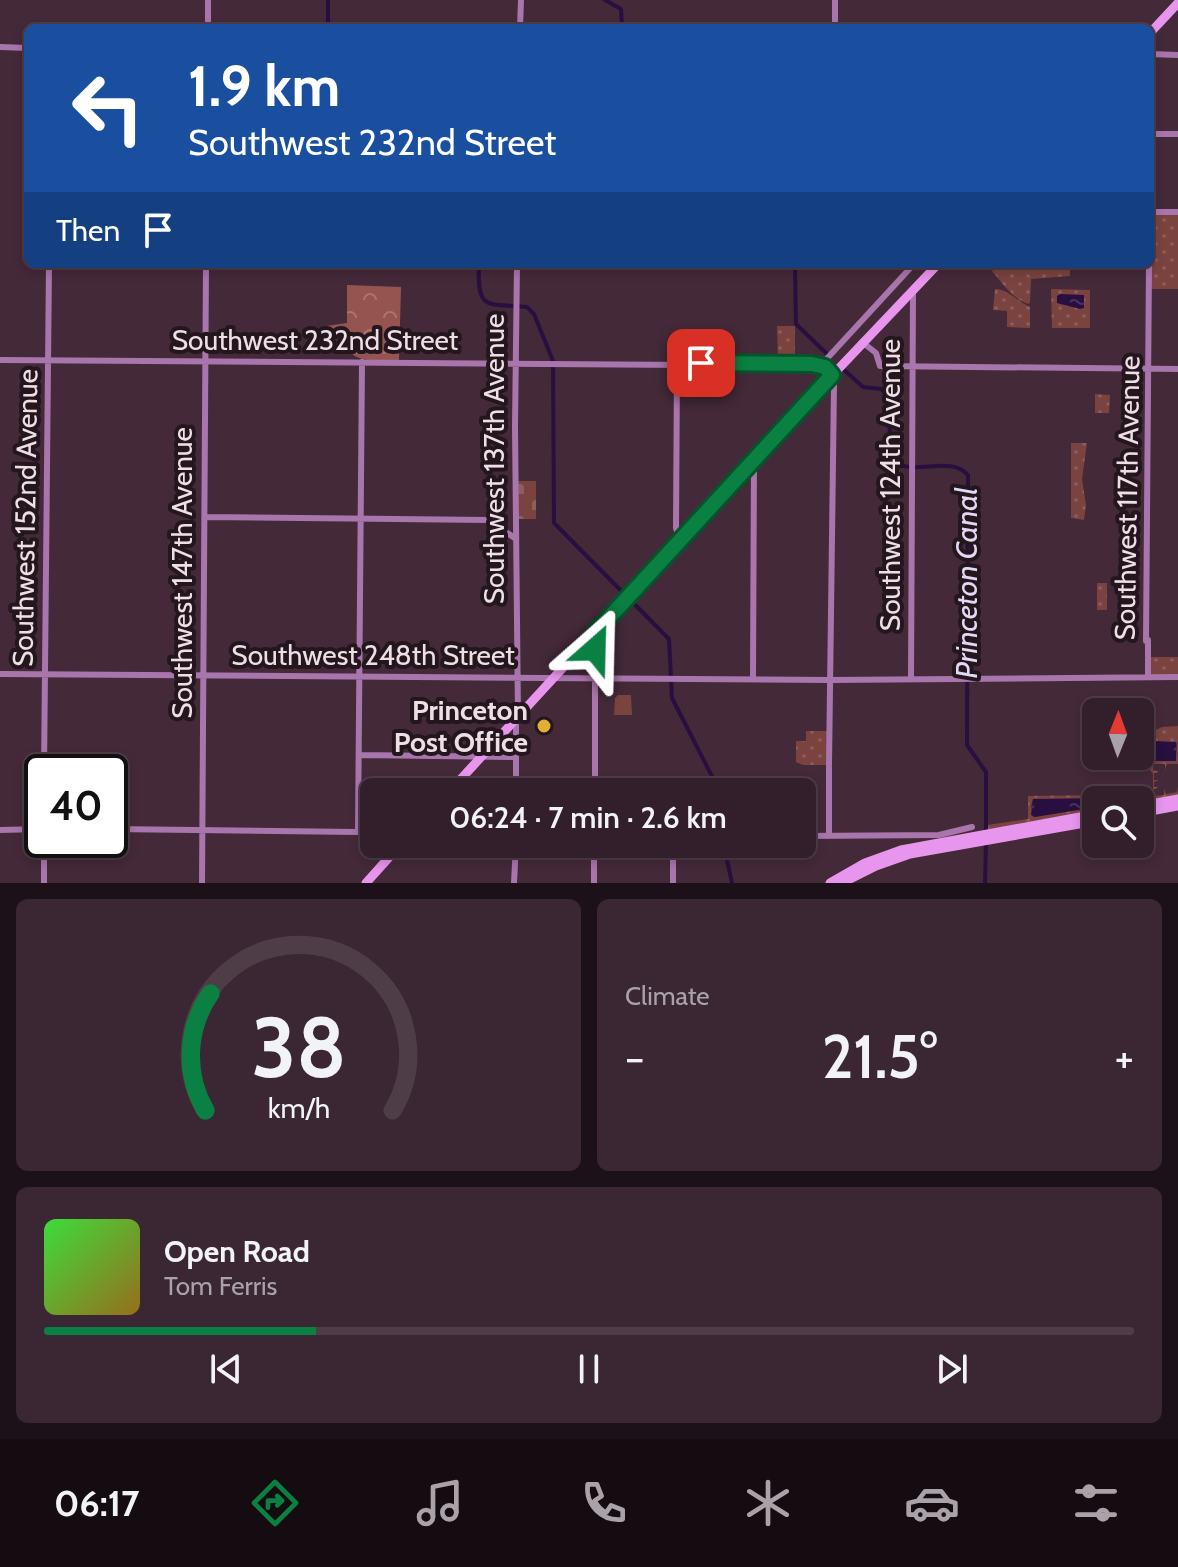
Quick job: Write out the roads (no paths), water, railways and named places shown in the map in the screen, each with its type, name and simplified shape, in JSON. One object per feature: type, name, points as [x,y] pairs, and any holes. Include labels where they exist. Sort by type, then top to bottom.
[{"type":"highway","points":[[1154,27],[1178,2]]},
{"type":"highway","points":[[459,778],[679,537],[900,306],[932,268]]},
{"type":"highway","points":[[627,596],[787,420],[914,289]]},
{"type":"highway","points":[[775,436],[787,420]]},
{"type":"highway","points":[[670,552],[679,537],[696,523]]},
{"type":"highway","points":[[639,585],[651,568]]},
{"type":"highway","points":[[477,757],[500,737],[515,718]]},
{"type":"highway","points":[[1154,804],[1178,799]]},
{"type":"highway","points":[[1154,810],[1178,806]]},
{"type":"highway","points":[[842,883],[896,858],[1082,817]]},
{"type":"highway","points":[[830,883],[885,855],[919,846],[1082,823]]},
{"type":"highway","points":[[364,883],[387,858]]},
{"type":"street","points":[[208,0],[208,24]]},
{"type":"street","points":[[520,24],[521,0]]},
{"type":"street","points":[[835,0],[835,24]]},
{"type":"street","points":[[0,47],[24,48]]},
{"type":"street","points":[[1154,56],[1178,56]]},
{"type":"street","points":[[1154,134],[1178,134]]},
{"type":"street","points":[[1154,212],[1178,212]]},
{"type":"street","name":"Southwest 152nd Avenue","points":[[44,754],[49,268]]},
{"type":"street","name":"Southwest 147th Avenue","points":[[202,883],[206,268]]},
{"type":"street","name":"Southwest 137th Avenue","points":[[516,778],[517,268]]},
{"type":"street","points":[[830,836],[832,375],[818,365],[910,268]]},
{"type":"street","name":"Southwest 117th Avenue","points":[[1147,676],[1149,268]]},
{"type":"street","name":"Southwest 124th Avenue","points":[[911,679],[914,289]]},
{"type":"street","points":[[863,343],[876,353],[878,365],[1178,368]]},
{"type":"street","name":"Southwest 232nd Street","points":[[0,360],[818,365]]},
{"type":"street","points":[[128,829],[358,832],[362,362]]},
{"type":"street","points":[[677,364],[676,530],[679,537]]},
{"type":"street","points":[[753,679],[754,458]]},
{"type":"street","points":[[205,517],[489,520],[516,539]]},
{"type":"street","points":[[1146,641],[1147,627]]},
{"type":"street","points":[[595,630],[595,778]]},
{"type":"street","name":"Southwest 248th Street","points":[[0,674],[831,680],[1178,677]]},
{"type":"street","points":[[360,755],[516,757]]},
{"type":"street","points":[[816,836],[939,835],[972,827]]},
{"type":"street","points":[[0,830],[24,829]]},
{"type":"street","points":[[44,858],[44,883]]},
{"type":"street","points":[[516,858],[516,883]]},
{"type":"street","points":[[594,858],[594,883]]},
{"type":"street","points":[[673,858],[673,883]]},
{"type":"water","points":[[1060,294],[1084,295],[1084,308],[1057,303]]},
{"type":"water","points":[[1154,741],[1176,742],[1176,761],[1154,761]]},
{"type":"water","points":[[1082,798],[1082,809],[1035,817],[1031,815],[1033,799]]},
{"type":"waterway","name":"Princeton Canal","points":[[328,0],[328,24]]},
{"type":"waterway","points":[[605,0],[621,9],[622,24]]},
{"type":"waterway","name":"Princeton Canal","points":[[479,268],[482,298],[493,304],[527,307],[534,314],[553,361],[554,523],[669,639],[672,698],[713,778]]},
{"type":"waterway","points":[[795,268],[796,324],[827,354]]},
{"type":"waterway","name":"Princeton Canal","points":[[843,369],[863,387],[881,389],[889,396],[890,452],[894,462],[912,467],[952,466],[968,475],[967,745],[986,772],[986,832]]},
{"type":"waterway","name":"Princeton Canal","points":[[985,883],[986,841]]},
{"type":"waterway","name":"Princeton Canal","points":[[726,858],[732,883]]},
{"type":"place","name":"Princeton Post Office","points":[[544,726]]}]
